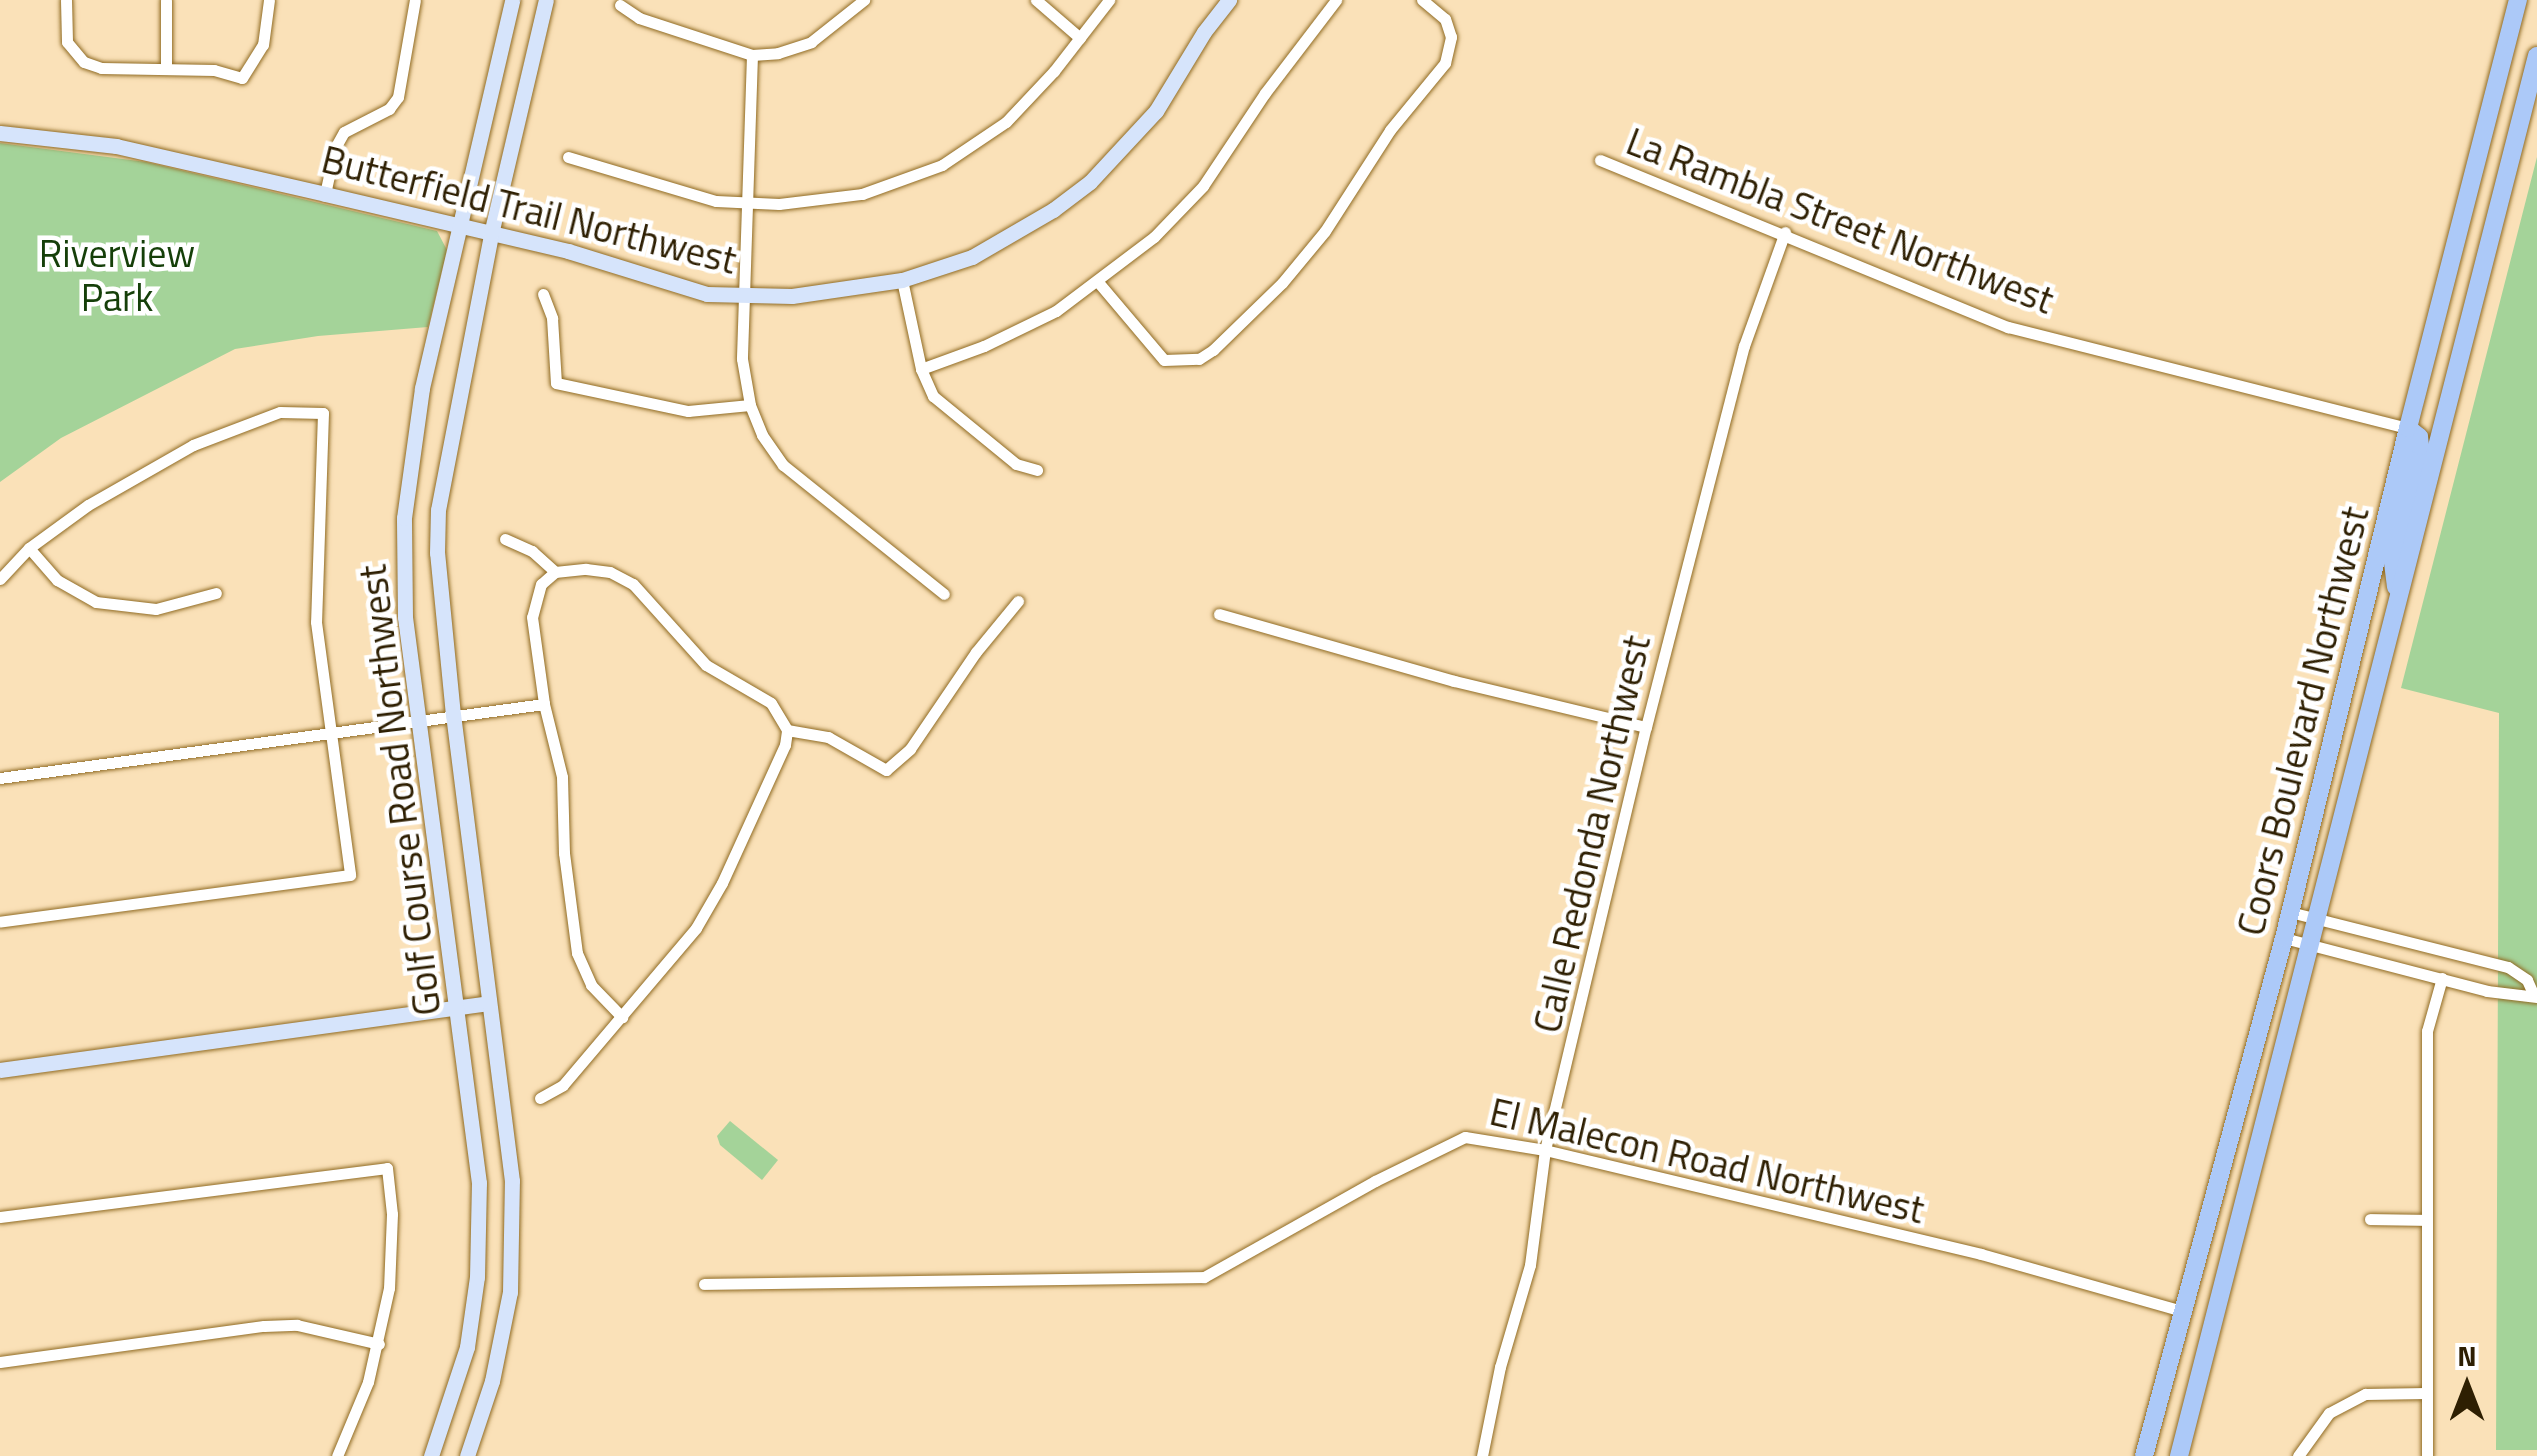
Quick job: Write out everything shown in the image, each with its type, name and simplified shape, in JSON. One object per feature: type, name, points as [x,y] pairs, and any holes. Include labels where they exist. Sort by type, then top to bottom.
[{"type":"main road","name":"Golf Course Road Northwest","points":[[432,1456],[468,1347],[480,1238],[480,1184],[404,617],[406,493],[422,388],[512,0]]},
{"type":"main road","name":"Golf Course Road Northwest","points":[[467,1456],[492,1381],[510,1292],[512,1180],[453,715],[437,554],[438,510],[491,234],[546,0]]},
{"type":"main road","name":"Butterfield Trail Northwest","points":[[0,133],[116,146],[568,251],[707,294],[792,296],[902,280],[986,250],[1053,210],[1090,182],[1156,111],[1204,32],[1229,0]]},
{"type":"main road","name":"Coors Boulevard Northwest","points":[[2144,1456],[2284,938],[2408,428],[2518,0]]},
{"type":"main road","name":"Coors Boulevard Northwest","points":[[2179,1456],[2537,56]]},
{"type":"main road","points":[[2398,602],[2393,561],[2420,446],[2418,437],[2408,428]]},
{"type":"main road","points":[[0,1070],[488,1003]]},
{"type":"street","points":[[66,0],[68,42],[74,54],[100,68],[214,70],[242,78],[263,45],[268,0]]},
{"type":"street","points":[[166,0],[166,68]]},
{"type":"street","points":[[325,194],[344,132],[388,110],[398,97],[415,0]]},
{"type":"street","points":[[620,5],[639,18],[752,54],[778,53],[811,42],[864,0]]},
{"type":"street","points":[[1036,0],[1080,38]]},
{"type":"street","points":[[568,157],[638,175],[684,194],[748,204],[862,194],[942,165],[1006,122],[1109,0]]},
{"type":"street","points":[[922,368],[1022,329],[1098,282],[1154,237],[1203,186],[1265,94],[1336,0]]},
{"type":"street","points":[[1098,282],[1164,360],[1199,359],[1213,350],[1282,283],[1325,231],[1390,130],[1445,63],[1452,37],[1445,19],[1422,0]]},
{"type":"street","points":[[752,54],[742,359],[750,405],[762,436],[783,465],[944,594]]},
{"type":"street","name":"La Rambla Street Northwest","points":[[1600,160],[1784,232],[2008,327],[2408,428]]},
{"type":"street","name":"Calle Redonda Northwest","points":[[1482,1456],[1500,1367],[1530,1265],[1545,1150],[1646,727],[1744,346],[1784,232]]},
{"type":"street","points":[[902,280],[922,368],[933,396],[951,415],[1016,464],[1036,470]]},
{"type":"street","points":[[544,294],[552,318],[556,384],[688,411],[750,405]]},
{"type":"street","points":[[0,578],[29,548],[88,505],[193,445],[280,412],[323,413],[316,622],[350,875],[0,922]]},
{"type":"street","points":[[505,539],[532,550],[554,572]]},
{"type":"street","points":[[29,548],[58,580],[96,602],[156,609],[216,593]]},
{"type":"street","points":[[540,1098],[563,1085],[622,1017],[710,906],[785,745],[786,730],[771,703],[706,664],[634,584],[610,572],[586,568],[554,572],[541,584],[532,617],[544,704],[562,776],[564,853],[581,968],[591,986],[622,1017]]},
{"type":"street","points":[[786,730],[828,737],[886,770],[910,749],[976,652],[1018,600]]},
{"type":"street","points":[[1218,614],[1454,681],[1646,727]]},
{"type":"street","points":[[0,778],[544,704]]},
{"type":"street","points":[[2290,912],[2508,967],[2527,980],[2536,997]]},
{"type":"street","points":[[2284,938],[2488,991],[2536,997]]},
{"type":"street","points":[[2427,1456],[2427,1031],[2442,978]]},
{"type":"street","name":"El Malecon Road Northwest","points":[[704,1284],[1204,1277],[1374,1181],[1466,1137],[1545,1150],[1981,1254],[2183,1311]]},
{"type":"street","points":[[0,1217],[387,1168],[392,1214],[388,1288],[378,1344],[356,1418],[337,1456]]},
{"type":"street","points":[[2370,1219],[2427,1220]]},
{"type":"street","points":[[0,1362],[264,1326],[296,1325],[378,1344]]},
{"type":"street","points":[[2298,1456],[2329,1413],[2365,1394],[2426,1393]]},
{"type":"green space","name":"Riverview Park","points":[[0,143],[146,162],[437,231],[447,250],[428,327],[318,336],[235,349],[61,438],[0,482]]},
{"type":"green space","points":[[2537,157],[2537,1450],[2496,1450],[2499,713],[2401,688]]},
{"type":"green space","points":[[730,1121],[778,1160],[762,1180],[720,1145],[717,1136]]}]
